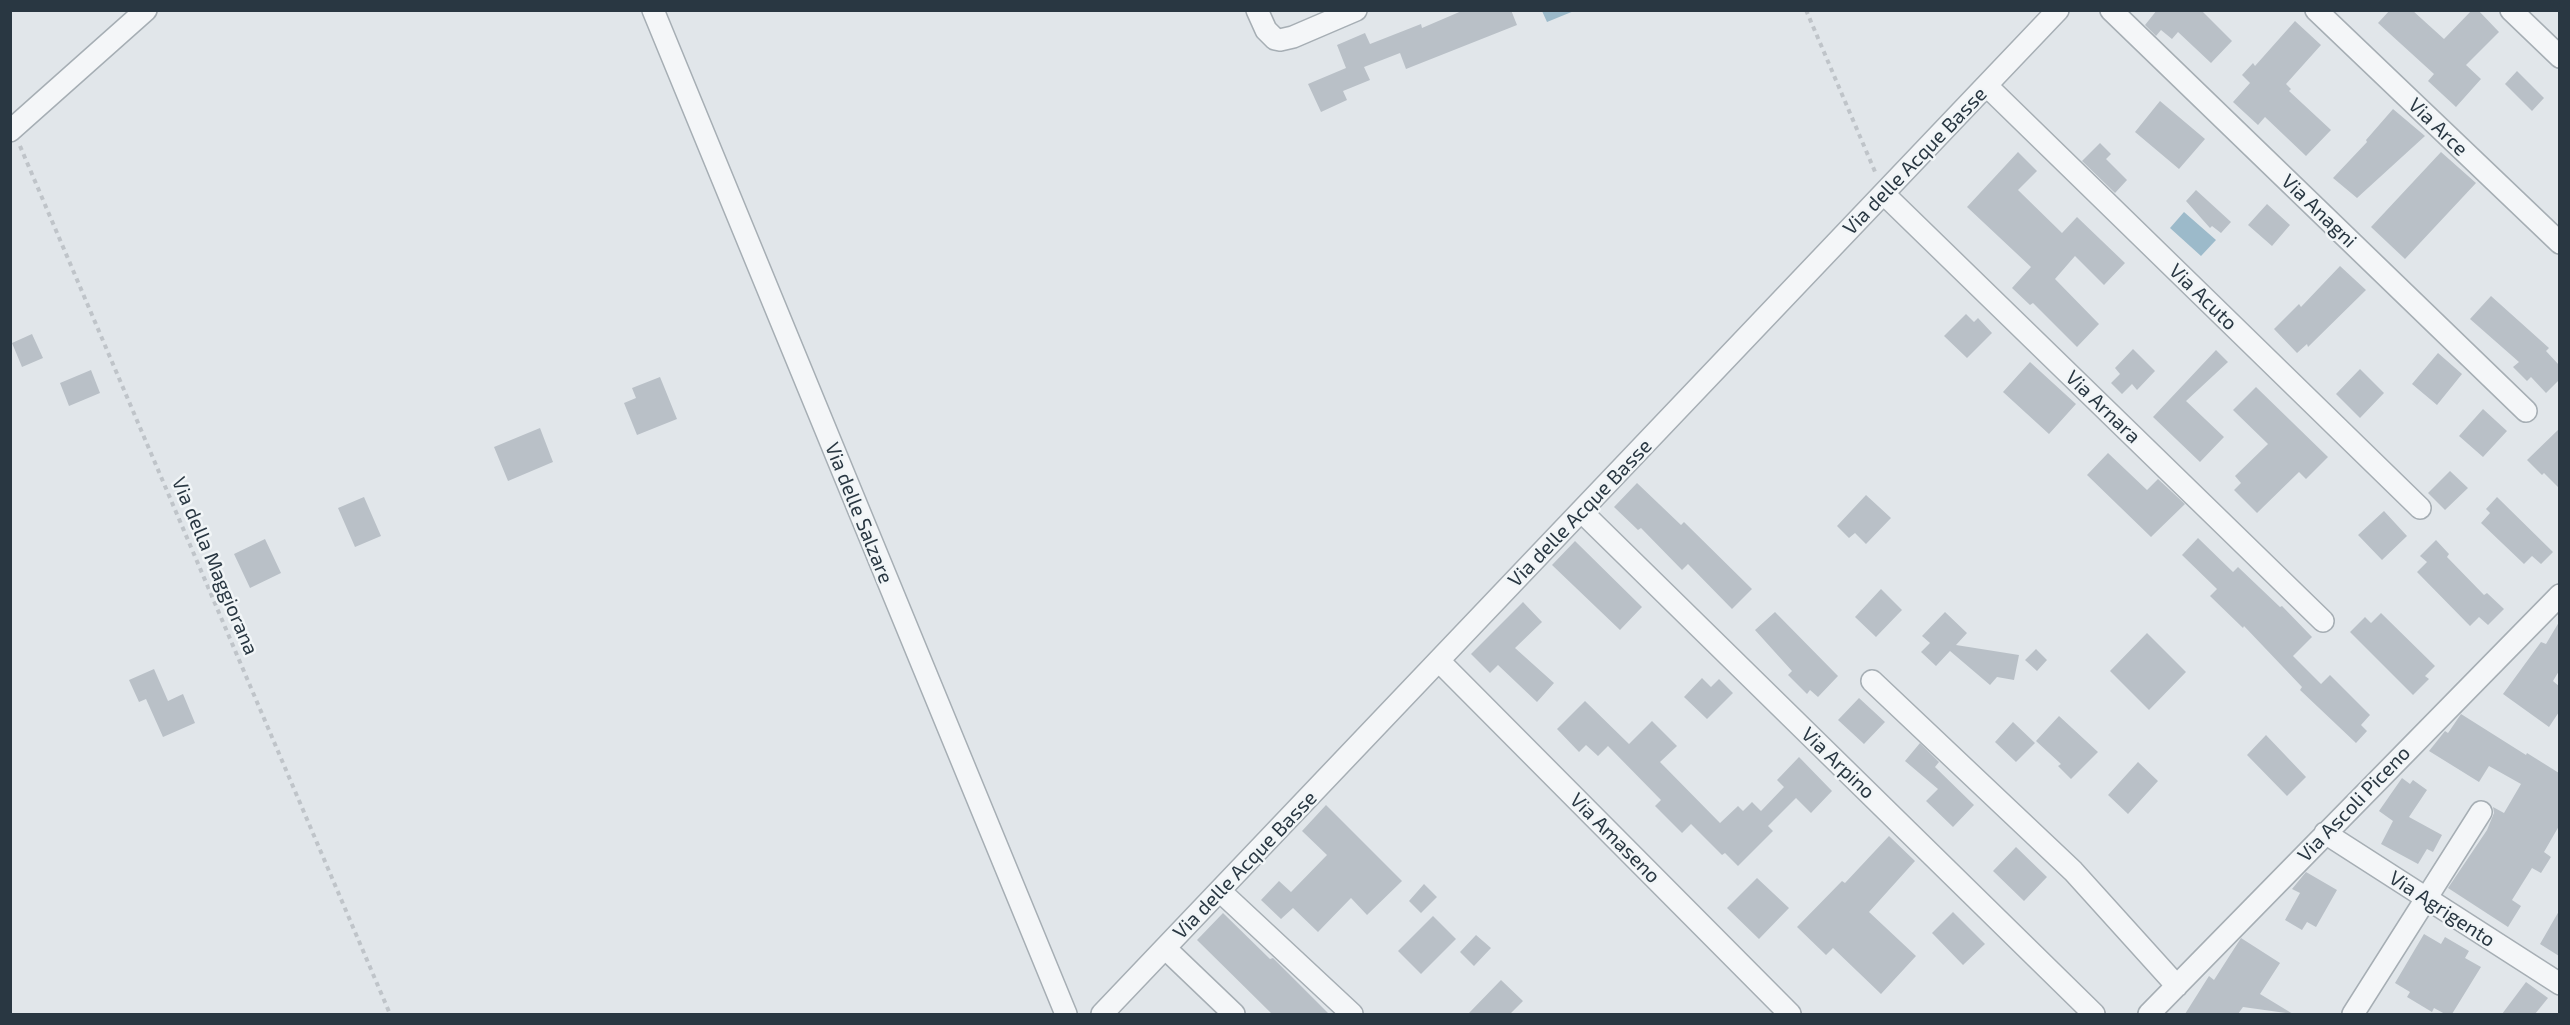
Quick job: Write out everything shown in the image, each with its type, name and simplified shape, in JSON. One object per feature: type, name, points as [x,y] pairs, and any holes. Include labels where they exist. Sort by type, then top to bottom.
[{"type":"street","points":[[12,130],[146,10]]},
{"type":"street","name":"Via delle Salzare","points":[[653,10],[1066,1014]]},
{"type":"street","points":[[1257,10],[1266,30],[1275,39],[1280,40],[1293,37],[1356,10]]},
{"type":"street","name":"Via delle Acque Basse","points":[[1102,1014],[2058,10]]},
{"type":"street","name":"Via Anagni","points":[[2111,10],[2526,411]]},
{"type":"street","name":"Via Arce","points":[[2316,10],[2559,243]]},
{"type":"street","points":[[2511,10],[2559,57]]},
{"type":"street","name":"Via Acuto","points":[[1987,86],[2420,508]]},
{"type":"street","name":"Via Arnara","points":[[1884,194],[2323,621]]},
{"type":"street","name":"Via Arpino","points":[[1581,511],[2094,1014]]},
{"type":"street","name":"Via Ascoli Piceno","points":[[2149,1014],[2559,595]]},
{"type":"street","name":"Via Amaseno","points":[[1439,661],[1790,1014]]},
{"type":"street","points":[[1872,681],[2073,871],[2177,986]]},
{"type":"street","points":[[2353,1014],[2481,812]]},
{"type":"street","name":"Via Agrigento","points":[[2325,833],[2559,984]]},
{"type":"street","points":[[1220,891],[1352,1014]]},
{"type":"street","points":[[1165,948],[1234,1014]]},
{"type":"path","points":[[1806,10],[1884,194]]},
{"type":"path","name":"Via della Maggiorana","points":[[12,130],[390,1014]]},
{"type":"water","points":[[1542,11],[1574,11],[1547,22]]},
{"type":"water","points":[[2184,212],[2216,240],[2201,256],[2170,228]]},
{"type":"building","points":[[1464,10],[1511,10],[1517,25],[1406,69],[1400,53],[1364,67],[1370,80],[1343,91],[1347,100],[1321,112],[1308,84],[1346,68],[1337,45],[1365,33],[1370,44],[1421,24],[1422,28]]},
{"type":"building","points":[[2157,10],[2201,10],[2232,41],[2211,63],[2178,32],[2172,39],[2161,30],[2156,36],[2145,25]]},
{"type":"building","points":[[2390,10],[2412,10],[2444,39],[2472,10],[2478,10],[2499,32],[2466,65],[2481,79],[2456,107],[2428,81],[2434,74],[2378,23]]},
{"type":"building","points":[[2295,21],[2321,45],[2286,84],[2291,89],[2289,91],[2331,130],[2306,156],[2265,117],[2258,125],[2233,102],[2250,83],[2242,75],[2253,63],[2255,66]]},
{"type":"building","points":[[2517,71],[2544,98],[2532,111],[2505,84]]},
{"type":"building","points":[[2160,101],[2205,139],[2179,169],[2135,132]]},
{"type":"building","points":[[2393,109],[2425,136],[2357,198],[2333,178],[2367,142],[2366,140]]},
{"type":"building","points":[[2100,143],[2111,154],[2106,159],[2127,180],[2115,193],[2082,161]]},
{"type":"building","points":[[2018,152],[2037,171],[2018,190],[2062,233],[2077,217],[2125,263],[2104,285],[2075,256],[2055,279],[2099,324],[2077,347],[2033,303],[2030,305],[2012,288],[2031,267],[1967,207]]},
{"type":"building","points":[[2441,152],[2476,183],[2405,259],[2371,227]]},
{"type":"building","points":[[2196,190],[2231,222],[2221,233],[2212,226],[2210,228],[2186,201]]},
{"type":"building","points":[[2267,204],[2290,225],[2272,246],[2248,225]]},
{"type":"building","points":[[2340,266],[2366,290],[2308,347],[2307,344],[2297,353],[2274,329],[2299,304],[2301,307]]},
{"type":"building","points":[[2491,296],[2549,348],[2546,351],[2559,365],[2559,380],[2546,393],[2531,377],[2527,381],[2513,367],[2519,362],[2470,319]]},
{"type":"building","points":[[1966,314],[1974,322],[1978,318],[1992,333],[1967,358],[1944,336]]},
{"type":"building","points":[[32,334],[43,358],[22,367],[12,343]]},
{"type":"building","points":[[2133,349],[2155,371],[2137,390],[2132,384],[2122,394],[2111,383],[2120,374],[2115,368]]},
{"type":"building","points":[[2216,350],[2228,362],[2186,401],[2224,437],[2200,462],[2153,417]]},
{"type":"building","points":[[2438,353],[2462,374],[2437,405],[2412,384]]},
{"type":"building","points":[[2030,362],[2076,404],[2049,434],[2003,392]]},
{"type":"building","points":[[2360,369],[2384,393],[2360,418],[2336,394]]},
{"type":"building","points":[[91,370],[100,393],[69,406],[60,383]]},
{"type":"building","points":[[660,377],[677,419],[637,435],[624,403],[636,398],[632,388]]},
{"type":"building","points":[[2256,387],[2328,457],[2306,479],[2299,472],[2257,513],[2234,490],[2241,483],[2235,476],[2268,444],[2233,410]]},
{"type":"building","points":[[2483,409],[2507,431],[2483,457],[2459,436]]},
{"type":"building","points":[[540,428],[553,462],[508,481],[494,447]]},
{"type":"building","points":[[2559,429],[2559,488],[2527,460]]},
{"type":"building","points":[[2108,453],[2147,490],[2158,479],[2185,504],[2151,537],[2087,475]]},
{"type":"building","points":[[2450,471],[2468,488],[2445,510],[2428,493]]},
{"type":"building","points":[[1637,483],[1681,525],[1684,522],[1752,589],[1732,609],[1688,564],[1682,570],[1641,528],[1638,530],[1614,507]]},
{"type":"building","points":[[1866,495],[1891,518],[1866,544],[1855,533],[1849,538],[1837,526]]},
{"type":"building","points":[[364,497],[381,536],[355,547],[338,508]]},
{"type":"building","points":[[2497,497],[2553,552],[2541,564],[2532,556],[2524,564],[2481,523],[2490,513],[2486,509]]},
{"type":"building","points":[[2384,511],[2407,536],[2382,560],[2358,535]]},
{"type":"building","points":[[2198,538],[2233,572],[2238,567],[2280,607],[2282,606],[2312,637],[2293,656],[2321,684],[2330,675],[2370,715],[2361,725],[2367,731],[2356,743],[2300,690],[2302,687],[2244,626],[2243,628],[2210,596],[2217,589],[2182,555]]},
{"type":"building","points":[[265,539],[281,573],[250,588],[234,554]]},
{"type":"building","points":[[2436,540],[2449,554],[2447,557],[2484,595],[2487,593],[2504,609],[2488,625],[2479,617],[2470,626],[2417,572],[2427,562],[2420,556]]},
{"type":"building","points":[[1575,541],[1642,607],[1620,630],[1552,565]]},
{"type":"building","points":[[1881,589],[1902,610],[1876,637],[1855,617]]},
{"type":"building","points":[[1523,602],[1542,622],[1515,648],[1554,683],[1537,702],[1498,665],[1490,673],[1471,654]]},
{"type":"building","points":[[1775,612],[1838,676],[1818,697],[1810,690],[1807,694],[1788,675],[1792,671],[1755,630]]},
{"type":"building","points":[[1945,612],[1967,633],[1956,645],[2019,655],[2014,680],[1997,677],[1990,685],[1950,651],[1936,666],[1921,652],[1930,643],[1922,636]]},
{"type":"building","points":[[2381,613],[2435,666],[2425,676],[2429,679],[2413,695],[2350,632],[2365,617],[2371,623]]},
{"type":"building","points":[[2559,622],[2559,671],[2553,681],[2559,686],[2559,712],[2549,727],[2503,694],[2541,642],[2546,644]]},
{"type":"building","points":[[2147,633],[2186,672],[2149,710],[2110,671]]},
{"type":"building","points":[[2036,649],[2047,660],[2037,671],[2025,660]]},
{"type":"building","points":[[154,669],[168,701],[183,694],[195,723],[163,737],[146,699],[139,702],[129,680]]},
{"type":"building","points":[[1702,678],[1711,687],[1719,679],[1733,693],[1707,719],[1684,697]]},
{"type":"building","points":[[1859,698],[1885,722],[1864,744],[1838,720]]},
{"type":"building","points":[[1585,701],[1629,744],[1652,721],[1677,746],[1660,762],[1720,823],[1738,806],[1743,811],[1752,802],[1761,811],[1784,787],[1777,780],[1799,757],[1832,791],[1811,813],[1796,798],[1768,826],[1773,831],[1738,866],[1725,853],[1722,855],[1691,824],[1682,833],[1655,806],[1661,800],[1608,746],[1598,756],[1586,745],[1579,752],[1557,729]]},
{"type":"building","points":[[2461,714],[2559,773],[2559,826],[2544,852],[2551,857],[2541,873],[2532,868],[2512,900],[2521,906],[2508,927],[2448,888],[2487,830],[2494,813],[2493,807],[2504,813],[2521,784],[2489,766],[2479,782],[2429,751],[2445,731],[2448,733]]},
{"type":"building","points":[[2059,716],[2098,752],[2071,779],[2058,766],[2061,764],[2036,741]]},
{"type":"building","points":[[2013,722],[2035,743],[2016,762],[1995,742]]},
{"type":"building","points":[[2266,735],[2306,777],[2287,796],[2247,755]]},
{"type":"building","points":[[1920,743],[1939,762],[1935,767],[1974,805],[1953,827],[1926,801],[1938,789],[1905,761]]},
{"type":"building","points":[[2138,762],[2158,781],[2128,814],[2108,795]]},
{"type":"building","points":[[2402,778],[2410,784],[2413,780],[2427,790],[2409,817],[2442,835],[2433,852],[2427,849],[2418,864],[2381,844],[2393,821],[2379,811]]},
{"type":"building","points":[[1326,805],[1402,881],[1367,915],[1351,898],[1318,932],[1293,908],[1281,919],[1261,900],[1279,881],[1291,892],[1327,855],[1302,831]]},
{"type":"building","points":[[1889,836],[1915,861],[1869,912],[1916,956],[1881,994],[1833,948],[1826,955],[1797,927],[1842,881],[1845,883]]},
{"type":"building","points":[[2016,847],[2047,877],[2024,901],[1993,871]]},
{"type":"building","points":[[2306,872],[2337,890],[2316,927],[2307,922],[2302,930],[2285,920],[2300,893],[2292,889]]},
{"type":"building","points":[[1757,878],[1789,908],[1759,939],[1727,908]]},
{"type":"building","points":[[1424,884],[1437,897],[1421,913],[1409,901]]},
{"type":"building","points":[[2559,911],[2559,956],[2540,944]]},
{"type":"building","points":[[1953,912],[1985,944],[1963,965],[1932,933]]},
{"type":"building","points":[[1223,913],[1270,959],[1273,958],[1329,1014],[1272,1014],[1197,940]]},
{"type":"building","points":[[1433,916],[1456,939],[1421,974],[1398,951]]},
{"type":"building","points":[[2424,934],[2441,944],[2445,937],[2469,951],[2465,958],[2481,967],[2452,1014],[2445,1014],[2434,1008],[2432,1012],[2407,997],[2410,992],[2395,983]]},
{"type":"building","points":[[1476,935],[1491,948],[1474,966],[1460,952]]},
{"type":"building","points":[[2241,938],[2280,963],[2260,994],[2293,1014],[2243,1007],[2238,1014],[2185,1014],[2209,976],[2214,980]]},
{"type":"building","points":[[1501,980],[1523,1001],[1510,1014],[1468,1014]]},
{"type":"building","points":[[2526,982],[2548,998],[2535,1014],[2502,1014]]}]
